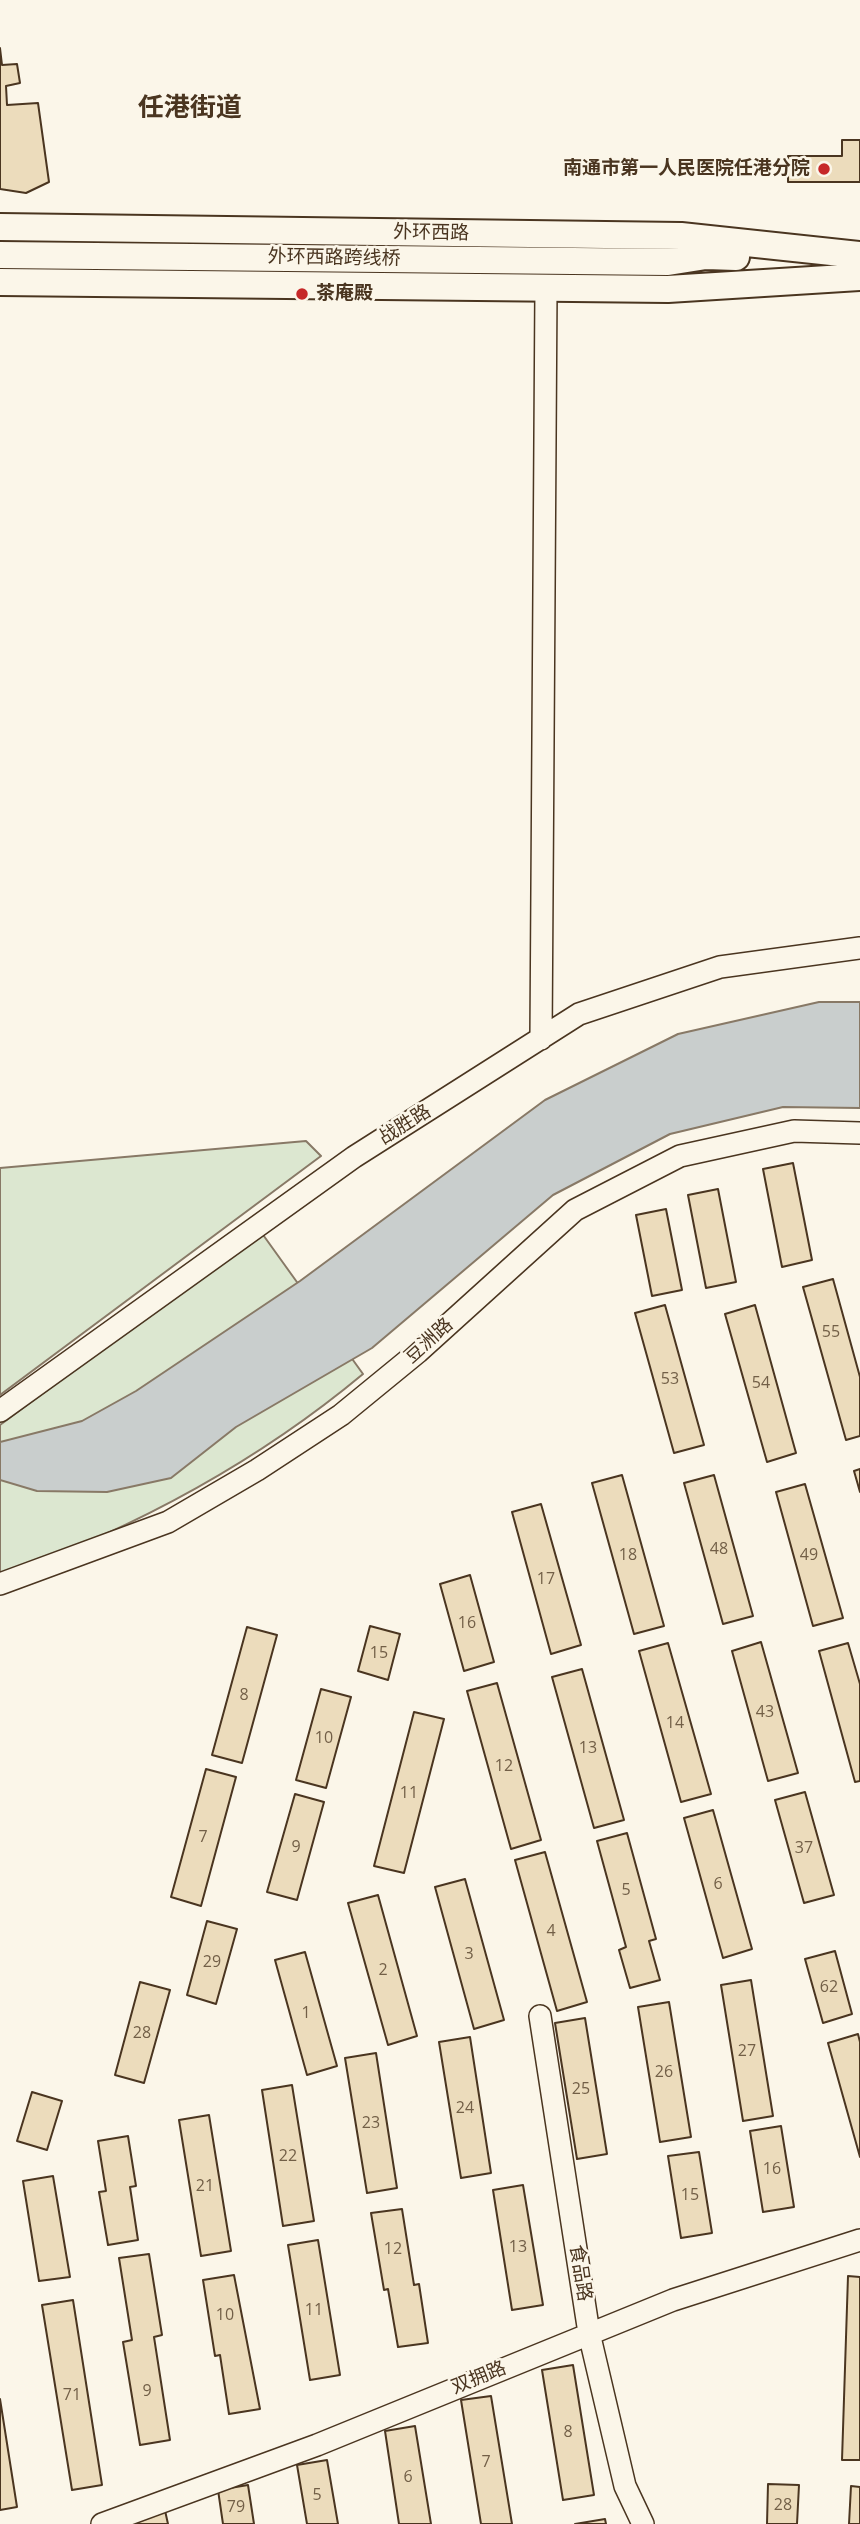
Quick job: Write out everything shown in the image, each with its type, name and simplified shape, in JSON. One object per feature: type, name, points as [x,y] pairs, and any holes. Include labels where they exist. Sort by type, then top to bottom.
[{"type":"main road","name":"外环西路","points":[[0,227],[681,236],[860,257]]},
{"type":"main road","name":"外环西路跨线桥","points":[[0,255],[668,262]]},
{"type":"main road","name":"外环西路","points":[[668,262],[706,256],[860,257]]},
{"type":"main road","points":[[668,262],[707,269],[860,276]]},
{"type":"main road","points":[[0,282],[668,289],[860,276]]},
{"type":"street","points":[[541,1039],[546,288]]},
{"type":"street","name":"战胜路","points":[[0,1411],[354,1157],[579,1014],[720,967],[860,948]]},
{"type":"street","name":"豆洲路","points":[[0,1584],[168,1522],[341,1415],[418,1352],[575,1210],[680,1156],[794,1131],[860,1133]]},
{"type":"street","name":"食品路","points":[[540,2016],[589,2333],[625,2486],[643,2524]]},
{"type":"street","name":"双拥路","points":[[102,2524],[317,2445],[673,2300],[860,2240]]},
{"type":"green space","points":[[306,1141],[321,1156],[0,1395],[0,1168]]},
{"type":"green space","points":[[261,1232],[363,1374],[279,1437],[191,1491],[98,1538],[0,1577],[0,1425]]},
{"type":"shaded area","points":[[819,1002],[860,1002],[860,1108],[783,1107],[670,1134],[553,1195],[372,1348],[236,1427],[171,1478],[107,1492],[37,1491],[0,1480],[0,1442],[82,1421],[136,1391],[300,1281],[545,1100],[678,1034]]},
{"type":"building","points":[[0,48],[2,65],[17,64],[20,83],[6,86],[7,105],[38,103],[49,182],[26,193],[0,189]]},
{"type":"building","name":"南通市第一人民医院任港分院","points":[[842,140],[860,140],[860,182],[788,182],[788,156],[842,156]]},
{"type":"building","points":[[793,1163],[812,1260],[782,1267],[763,1169]]},
{"type":"building","points":[[718,1189],[736,1282],[706,1288],[688,1195]]},
{"type":"building","points":[[666,1209],[682,1290],[652,1296],[636,1215]]},
{"type":"building","points":[[833,1279],[860,1377],[860,1436],[846,1440],[803,1287]]},
{"type":"building","points":[[665,1305],[704,1445],[674,1453],[635,1313]]},
{"type":"building","points":[[755,1305],[796,1453],[767,1462],[725,1314]]},
{"type":"building","points":[[860,1469],[860,1492],[854,1471]]},
{"type":"building","points":[[622,1475],[664,1626],[634,1634],[592,1483]]},
{"type":"building","points":[[714,1475],[753,1616],[723,1624],[684,1483]]},
{"type":"building","points":[[805,1484],[843,1618],[813,1626],[776,1492]]},
{"type":"building","points":[[541,1504],[581,1645],[551,1654],[512,1512]]},
{"type":"building","points":[[470,1575],[494,1662],[464,1671],[440,1584]]},
{"type":"building","points":[[370,1626],[400,1634],[388,1680],[358,1671]]},
{"type":"building","points":[[247,1627],[277,1635],[242,1763],[212,1755]]},
{"type":"building","points":[[761,1642],[798,1773],[768,1781],[732,1651]]},
{"type":"building","points":[[668,1643],[711,1794],[681,1802],[639,1651]]},
{"type":"building","points":[[848,1643],[860,1684],[860,1781],[855,1782],[819,1651]]},
{"type":"building","points":[[582,1669],[624,1820],[594,1828],[552,1677]]},
{"type":"building","points":[[497,1683],[541,1840],[511,1849],[467,1691]]},
{"type":"building","points":[[321,1689],[351,1697],[326,1788],[296,1780]]},
{"type":"building","points":[[414,1712],[444,1719],[404,1873],[374,1866]]},
{"type":"building","points":[[206,1769],[236,1777],[201,1906],[171,1897]]},
{"type":"building","points":[[805,1792],[834,1895],[804,1903],[775,1800]]},
{"type":"building","points":[[295,1794],[324,1802],[297,1900],[267,1892]]},
{"type":"building","points":[[713,1810],[752,1949],[723,1958],[684,1818]]},
{"type":"building","points":[[627,1833],[656,1939],[649,1941],[660,1980],[630,1988],[619,1950],[626,1947],[597,1841]]},
{"type":"building","points":[[545,1852],[587,2002],[557,2011],[515,1860]]},
{"type":"building","points":[[465,1879],[504,2020],[474,2029],[435,1887]]},
{"type":"building","points":[[378,1895],[417,2036],[388,2045],[348,1903]]},
{"type":"building","points":[[207,1921],[237,1929],[216,2004],[187,1995]]},
{"type":"building","points":[[835,1951],[852,2014],[823,2023],[805,1959]]},
{"type":"building","points":[[305,1952],[337,2066],[307,2075],[275,1960]]},
{"type":"building","points":[[751,1980],[773,2116],[743,2121],[721,1985]]},
{"type":"building","points":[[140,1982],[170,1990],[144,2083],[115,2075]]},
{"type":"building","points":[[669,2002],[691,2137],[660,2142],[638,2007]]},
{"type":"building","points":[[585,2018],[607,2154],[577,2159],[555,2023]]},
{"type":"building","points":[[858,2034],[860,2042],[860,2157],[828,2043]]},
{"type":"building","points":[[470,2037],[491,2173],[461,2178],[439,2042]]},
{"type":"building","points":[[376,2053],[397,2188],[367,2193],[345,2058]]},
{"type":"building","points":[[292,2085],[314,2221],[283,2226],[262,2090]]},
{"type":"building","points":[[32,2092],[62,2101],[47,2150],[17,2141]]},
{"type":"building","points":[[209,2115],[231,2251],[201,2256],[179,2120]]},
{"type":"building","points":[[781,2126],[794,2207],[763,2212],[750,2131]]},
{"type":"building","points":[[128,2136],[136,2186],[130,2187],[138,2240],[108,2245],[99,2192],[106,2191],[98,2141]]},
{"type":"building","points":[[699,2152],[712,2233],[681,2238],[668,2156]]},
{"type":"building","points":[[53,2176],[70,2277],[39,2281],[23,2181]]},
{"type":"building","points":[[523,2185],[543,2305],[512,2310],[493,2190]]},
{"type":"building","points":[[402,2209],[414,2285],[419,2284],[428,2343],[398,2347],[388,2289],[384,2290],[371,2213]]},
{"type":"building","points":[[318,2240],[340,2375],[310,2380],[288,2245]]},
{"type":"building","points":[[149,2254],[162,2335],[154,2337],[170,2440],[140,2445],[123,2342],[132,2340],[119,2258]]},
{"type":"building","points":[[234,2275],[260,2409],[229,2414],[220,2355],[215,2356],[203,2280]]},
{"type":"building","points":[[848,2276],[860,2277],[860,2460],[842,2460]]},
{"type":"building","points":[[73,2300],[102,2485],[72,2490],[42,2305]]},
{"type":"building","points":[[573,2365],[594,2495],[563,2500],[542,2370]]},
{"type":"building","points":[[491,2396],[512,2524],[481,2524],[461,2400]]},
{"type":"building","points":[[0,2399],[17,2507],[0,2510]]},
{"type":"building","points":[[415,2426],[431,2524],[399,2524],[385,2431]]},
{"type":"building","points":[[327,2460],[338,2524],[307,2524],[297,2465]]},
{"type":"building","points":[[768,2484],[799,2485],[797,2524],[767,2524]]},
{"type":"building","points":[[248,2485],[254,2524],[223,2524],[218,2490]]},
{"type":"building","points":[[851,2486],[860,2487],[860,2524],[849,2524]]},
{"type":"building","points":[[164,2506],[168,2524],[136,2524],[134,2513]]},
{"type":"building","points":[[605,2519],[606,2524],[575,2524]]},
{"type":"place","name":"南通市第一人民医院任港分院","points":[[824,169]]},
{"type":"place","name":"茶庵殿","points":[[302,294]]},
{"type":"district","name":"任港街道","points":[[190,109]]}]
